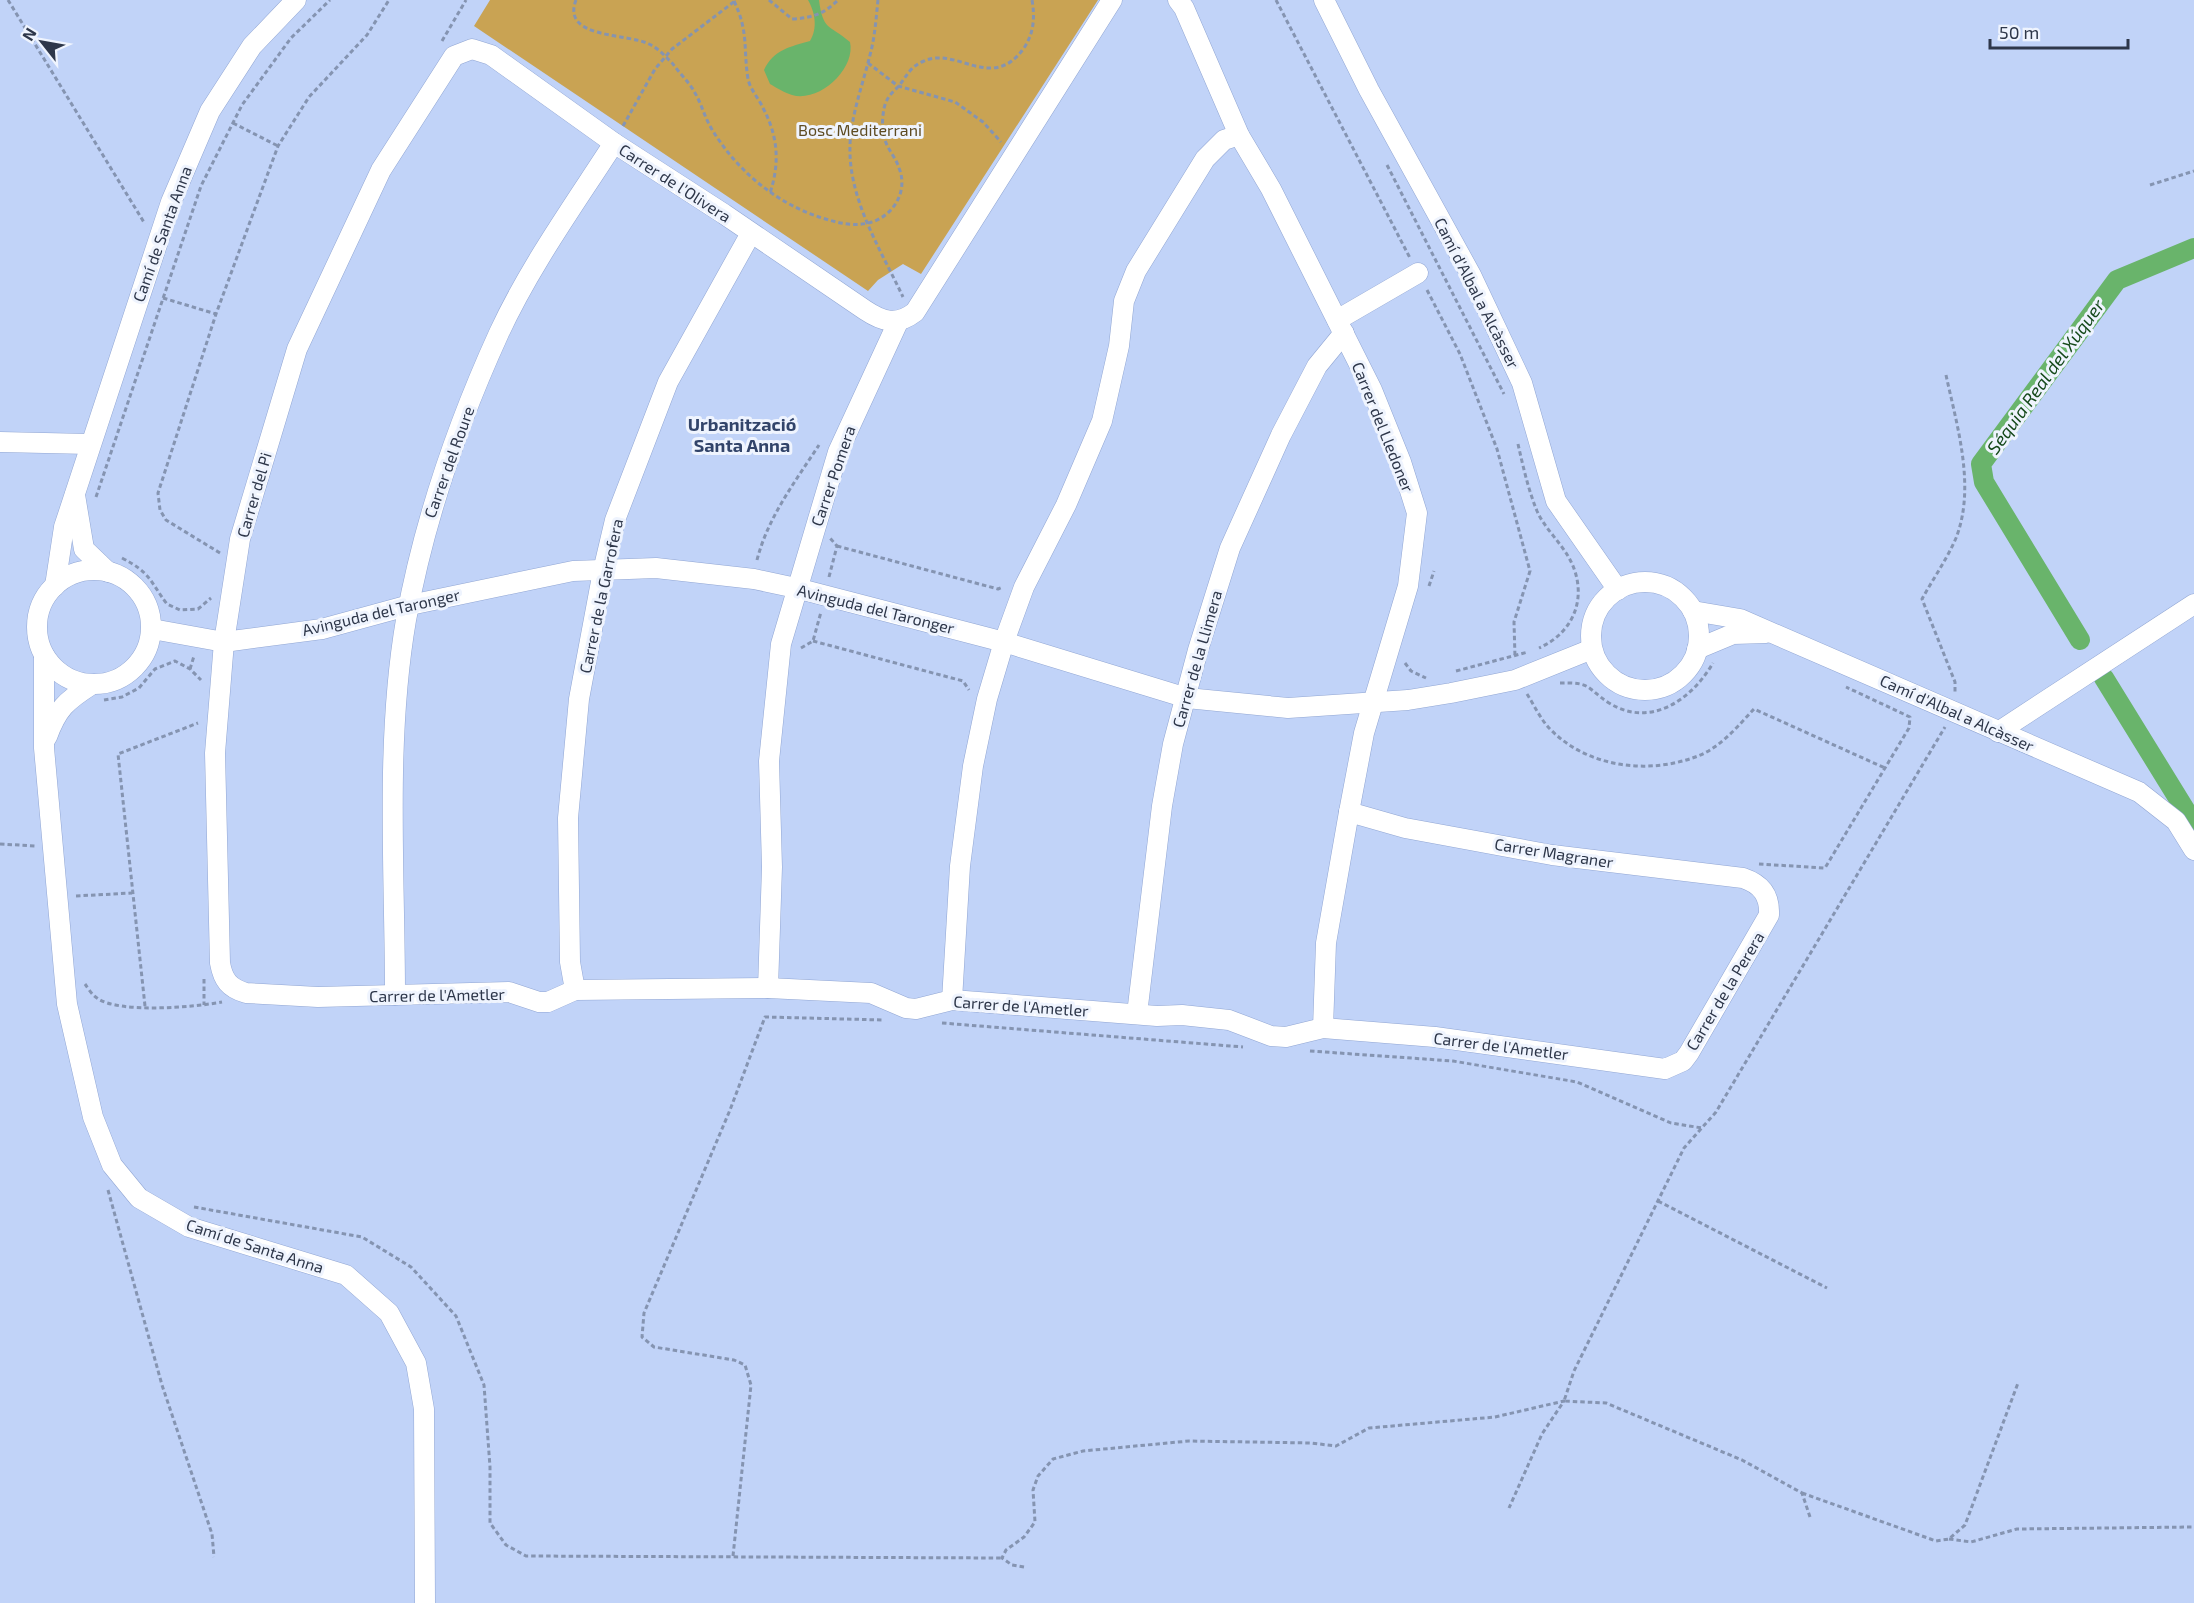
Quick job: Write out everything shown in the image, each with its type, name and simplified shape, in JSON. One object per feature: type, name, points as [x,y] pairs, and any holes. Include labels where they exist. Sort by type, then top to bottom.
[{"type":"street","name":"Camí de Santa Anna","points":[[54,586],[64,527],[74,492],[171,202],[210,111],[252,46],[296,0]]},
{"type":"street","name":"Carrer Pomera","points":[[768,988],[772,867],[769,761],[781,644],[838,452],[898,322],[915,312],[1113,0]]},
{"type":"street","name":"Carrer del Lledoner","points":[[1178,0],[1184,8],[1239,135],[1272,189],[1372,390],[1397,452],[1417,513],[1408,586],[1375,703],[1364,733],[1349,812],[1326,943],[1323,1028]]},
{"type":"street","name":"Camí d'Albal a Alcàsser","points":[[1324,0],[1370,90],[1471,275],[1522,383],[1556,501],[1618,590]]},
{"type":"street","name":"Carrer de l'Olivera","points":[[453,56],[472,49],[491,55],[618,137],[751,233],[879,319],[898,322]]},
{"type":"street","name":"Carrer del Pi","points":[[223,976],[220,963],[216,753],[224,642],[240,539],[297,348],[381,170],[453,56]]},
{"type":"street","points":[[952,1000],[960,866],[973,766],[987,699],[1004,642],[1024,587],[1066,505],[1102,421],[1119,346],[1125,301],[1136,271],[1204,159],[1224,140],[1239,135]]},
{"type":"street","name":"Carrer del Roure","points":[[395,995],[394,745],[410,605],[430,511],[453,444],[500,331],[551,238],[618,137]]},
{"type":"street","name":"Carrer de la Garrofera","points":[[575,990],[570,962],[568,818],[579,699],[603,571],[615,520],[668,382],[751,233]]},
{"type":"street","points":[[1341,326],[1418,273]]},
{"type":"street","name":"Carrer de la Llimera","points":[[1137,1014],[1162,807],[1173,744],[1198,650],[1230,548],[1281,435],[1341,326]]},
{"type":"street","points":[[0,442],[89,444]]},
{"type":"street","name":"Camí de Santa Anna","points":[[74,492],[84,549],[110,562]]},
{"type":"street","points":[[110,562],[140,593],[149,610],[152,629],[148,647],[139,663],[126,676],[93,693],[56,670],[44,655],[38,637],[38,619],[43,601],[54,586],[70,575],[110,562]]},
{"type":"street","name":"Avinguda del Taronger","points":[[152,629],[224,642],[322,629],[410,605],[509,582],[573,571],[656,568],[754,579],[796,588],[1004,642],[1186,698],[1288,708],[1375,703],[1528,683],[1592,649]]},
{"type":"street","points":[[1652,582],[1668,587],[1683,597],[1693,611],[1698,623],[1697,650],[1690,666],[1678,679],[1662,687],[1645,690],[1627,687],[1612,679],[1600,666],[1592,649],[1591,632],[1595,615],[1604,600],[1618,590],[1634,583],[1652,582]]},
{"type":"street","points":[[1998,732],[2194,604]]},
{"type":"street","points":[[1693,611],[1740,619],[1771,632]]},
{"type":"street","name":"Camí d'Albal a Alcàsser","points":[[1697,650],[1733,634],[1771,632],[2139,792],[2176,821],[2194,850]]},
{"type":"street","name":"Camí de Santa Anna","points":[[44,655],[44,748],[67,1004],[93,1117],[111,1165],[139,1198],[189,1227],[346,1275],[389,1313],[416,1363],[423,1409],[425,1603]]},
{"type":"street","name":"Camí de Santa Anna","points":[[44,748],[54,717],[68,700],[93,693]]},
{"type":"street","name":"Carrer Magraner","points":[[1349,812],[1405,828],[1552,855],[1752,883]]},
{"type":"street","name":"Carrer de la Perera","points":[[1683,1061],[1765,925],[1769,905],[1752,883]]},
{"type":"street","name":"Carrer de l'Ametler","points":[[223,976],[236,990],[246,993],[318,997],[509,992],[539,1002],[548,1002],[575,990],[768,988],[871,993],[906,1008],[916,1009],[952,1000],[1025,1008],[1229,1020],[1278,1037],[1323,1028],[1447,1038],[1665,1069],[1683,1061]]},
{"type":"path","points":[[8,0],[157,243]]},
{"type":"path","points":[[93,505],[201,186],[242,105],[291,38],[330,0]]},
{"type":"path","points":[[221,553],[166,520],[160,510],[158,493],[216,314],[278,146],[309,97],[367,35],[389,0]]},
{"type":"path","points":[[576,0],[572,11],[577,22],[591,32],[614,34],[649,44],[666,57],[695,92],[711,127],[740,166],[770,193],[798,210],[844,225],[867,224],[886,217],[896,204],[902,187],[900,170],[884,139],[886,100],[911,68],[926,59],[948,59],[967,66],[990,69],[1007,63],[1018,56],[1028,42],[1035,17],[1032,0]]},
{"type":"path","points":[[618,137],[639,95],[666,57],[735,0],[744,23],[748,81],[765,110],[778,145],[776,177],[770,193]]},
{"type":"path","points":[[769,0],[792,19],[809,18],[825,12],[838,0]]},
{"type":"path","points":[[878,0],[868,63],[850,146],[854,180],[867,224],[906,302]]},
{"type":"path","points":[[1276,0],[1460,354],[1497,449],[1530,571],[1514,622],[1515,658],[1528,683],[1525,690],[1549,729],[1578,750],[1617,766],[1653,767],[1699,756],[1726,738],[1754,709],[1885,768]]},
{"type":"path","points":[[868,63],[898,86],[955,102],[983,122],[1007,147]]},
{"type":"path","points":[[233,123],[278,146]]},
{"type":"path","points":[[1383,158],[1505,397]]},
{"type":"path","points":[[2150,185],[2194,171]]},
{"type":"path","points":[[1418,273],[1438,264]]},
{"type":"path","points":[[163,298],[216,314]]},
{"type":"path","points":[[1509,1508],[1542,1434],[1564,1401],[1574,1371],[1684,1148],[1716,1112],[1954,712],[1955,682],[1922,599],[1956,538],[1963,500],[1962,451],[1946,375]]},
{"type":"path","points":[[1447,673],[1515,658],[1543,646],[1564,633],[1575,616],[1579,600],[1578,580],[1569,557],[1538,513],[1515,434]]},
{"type":"path","points":[[757,562],[763,536],[772,518],[820,444]]},
{"type":"path","points":[[825,532],[837,546],[998,589],[1005,586]]},
{"type":"path","points":[[813,641],[837,546]]},
{"type":"path","points":[[110,562],[141,567],[156,584],[167,604],[180,610],[198,609]]},
{"type":"path","points":[[1427,591],[1434,571]]},
{"type":"path","points":[[796,650],[813,641],[963,681],[974,696]]},
{"type":"path","points":[[1404,656],[1411,671],[1425,678],[1436,675]]},
{"type":"path","points":[[1557,684],[1578,682],[1591,687],[1610,704],[1635,712],[1659,710],[1682,701],[1702,682],[1715,660]]},
{"type":"path","points":[[93,693],[122,697],[138,688],[155,669],[175,661],[190,669]]},
{"type":"path","points":[[1752,883],[1744,863],[1825,868],[1910,728],[1910,717],[1836,683]]},
{"type":"path","points":[[145,1006],[118,754],[201,722]]},
{"type":"path","points":[[0,844],[53,847]]},
{"type":"path","points":[[75,885],[77,907]]},
{"type":"path","points":[[76,896],[132,892]]},
{"type":"path","points":[[84,982],[97,999],[117,1007],[204,1005],[224,1002]]},
{"type":"path","points":[[733,1556],[750,1385],[745,1365],[734,1360],[654,1347],[642,1337],[644,1313],[730,1110],[765,1017],[888,1020]]},
{"type":"path","points":[[934,1022],[1244,1047]]},
{"type":"path","points":[[1303,1051],[1453,1061],[1577,1082],[1671,1123],[1702,1128]]},
{"type":"path","points":[[111,1165],[108,1193],[162,1384],[212,1534],[214,1557]]},
{"type":"path","points":[[1658,1201],[1827,1288]]},
{"type":"path","points":[[189,1206],[362,1237],[411,1267],[456,1316],[484,1385],[490,1467],[490,1523],[506,1545],[526,1556],[1002,1558],[1012,1565],[1024,1567]]},
{"type":"path","points":[[1949,1539],[1965,1525],[2018,1383]]},
{"type":"path","points":[[1002,1558],[1006,1550],[1024,1537],[1035,1522],[1033,1490],[1038,1476],[1053,1459],[1083,1451],[1189,1441],[1311,1443],[1336,1446],[1369,1428],[1495,1417],[1564,1401],[1606,1403],[1742,1460],[1802,1493],[1936,1541],[1949,1539],[1971,1542],[2017,1529],[2194,1527]]},
{"type":"path","points":[[1802,1493],[1810,1517]]},
{"type":"green space","name":"Bosc Mediterrani","points":[[490,0],[1098,0],[921,274],[903,264],[878,280],[868,291],[474,26]]},
{"type":"shaded area","points":[[808,0],[819,0],[825,22],[850,42],[850,52],[841,73],[824,89],[813,94],[792,95],[770,84],[764,70],[778,53],[810,41],[815,20]]},
{"type":"waterway","name":"Séquia Real del Xúquer","points":[[2080,640],[1984,482],[1981,464],[2117,280],[2194,248]]},
{"type":"waterway","name":"Séquia Real del Xúquer","points":[[2104,678],[2194,824]]},
{"type":"district","name":"Urbanització Santa Anna","points":[[742,435]]}]
